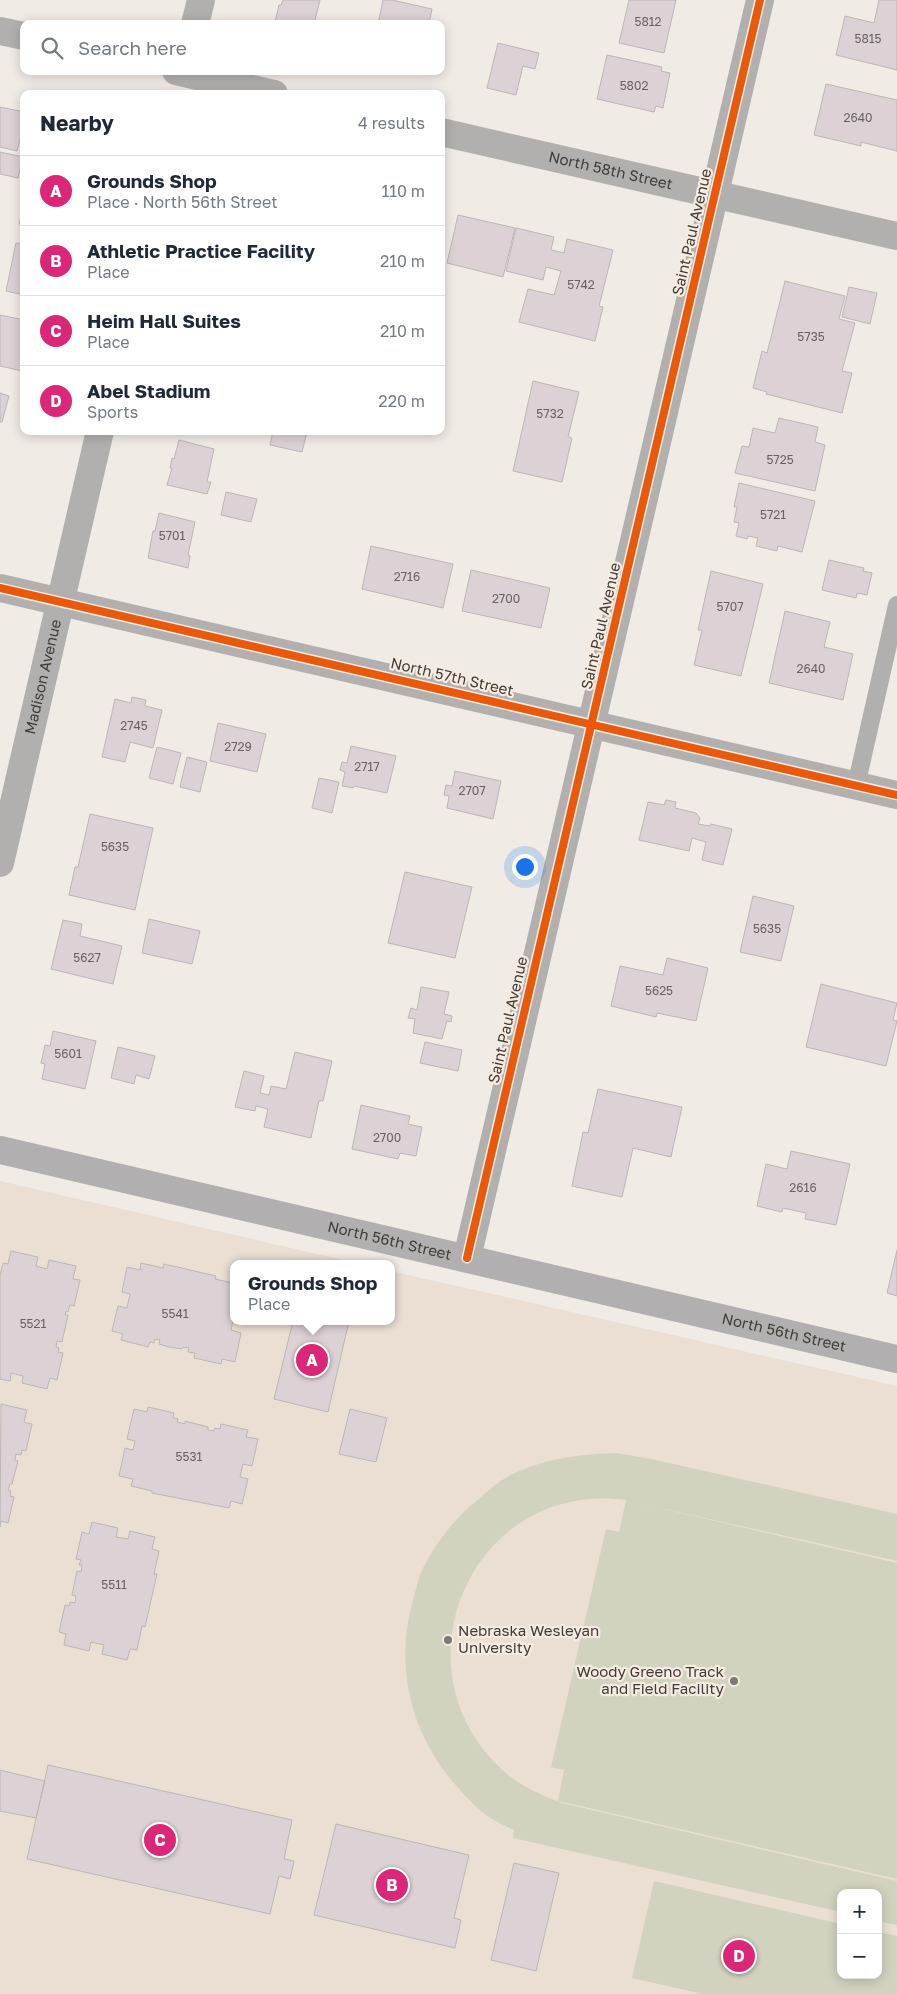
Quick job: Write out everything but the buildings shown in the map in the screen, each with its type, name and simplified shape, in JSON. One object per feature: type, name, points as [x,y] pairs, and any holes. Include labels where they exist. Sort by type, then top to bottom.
[{"type":"main road","name":"North 56th Street","points":[[0,1150],[897,1358]]},
{"type":"street","points":[[196,20],[201,0]]},
{"type":"street","name":"Saint Paul Avenue","points":[[466,1258],[760,0]]},
{"type":"street","points":[[0,30],[20,35]]},
{"type":"street","points":[[181,77],[252,90]]},
{"type":"street","name":"North 58th Street","points":[[445,133],[897,236]]},
{"type":"street","name":"Madison Avenue","points":[[0,863],[99,435]]},
{"type":"street","name":"North 57th Street","points":[[0,588],[897,795]]},
{"type":"lane","points":[[856,786],[897,605]]},
{"type":"shaded area","name":"Nebraska Wesleyan University","points":[[0,1181],[344,1260],[230,1260],[230,1325],[395,1325],[395,1272],[897,1386],[897,1994],[0,1994]]},
{"type":"green space","points":[[616,1453],[651,1459],[897,1514],[897,1561],[633,1502],[897,1563],[897,1879],[558,1801],[564,1770],[551,1767],[606,1529],[619,1532],[626,1500],[570,1502],[524,1521],[487,1553],[462,1594],[451,1641],[455,1690],[474,1737],[512,1778],[542,1795],[562,1803],[897,1881],[897,1925],[882,1922],[882,1889],[837,1889],[837,1911],[513,1838],[514,1830],[485,1814],[464,1794],[443,1769],[429,1747],[418,1724],[406,1675],[405,1649],[408,1623],[421,1572],[432,1552],[452,1524],[495,1485],[511,1475],[541,1463],[591,1454]]},
{"type":"green space","points":[[654,1881],[837,1923],[837,1979],[882,1979],[882,1933],[897,1936],[897,1994],[703,1994],[632,1978]]},
{"type":"cycle path","points":[[467,1258],[760,0]]},
{"type":"cycle path","points":[[0,588],[897,795]]},
{"type":"place","name":"Grounds Shop","points":[[312,1360]]},
{"type":"place","name":"Nebraska Wesleyan University","points":[[448,1640]]},
{"type":"place","name":"Woody Greeno Track and Field Facility","points":[[734,1681]]},
{"type":"place","name":"Heim Hall Suites","points":[[160,1840]]},
{"type":"place","name":"Athletic Practice Facility","points":[[392,1885]]},
{"type":"place","name":"Abel Stadium","points":[[739,1956]]}]
